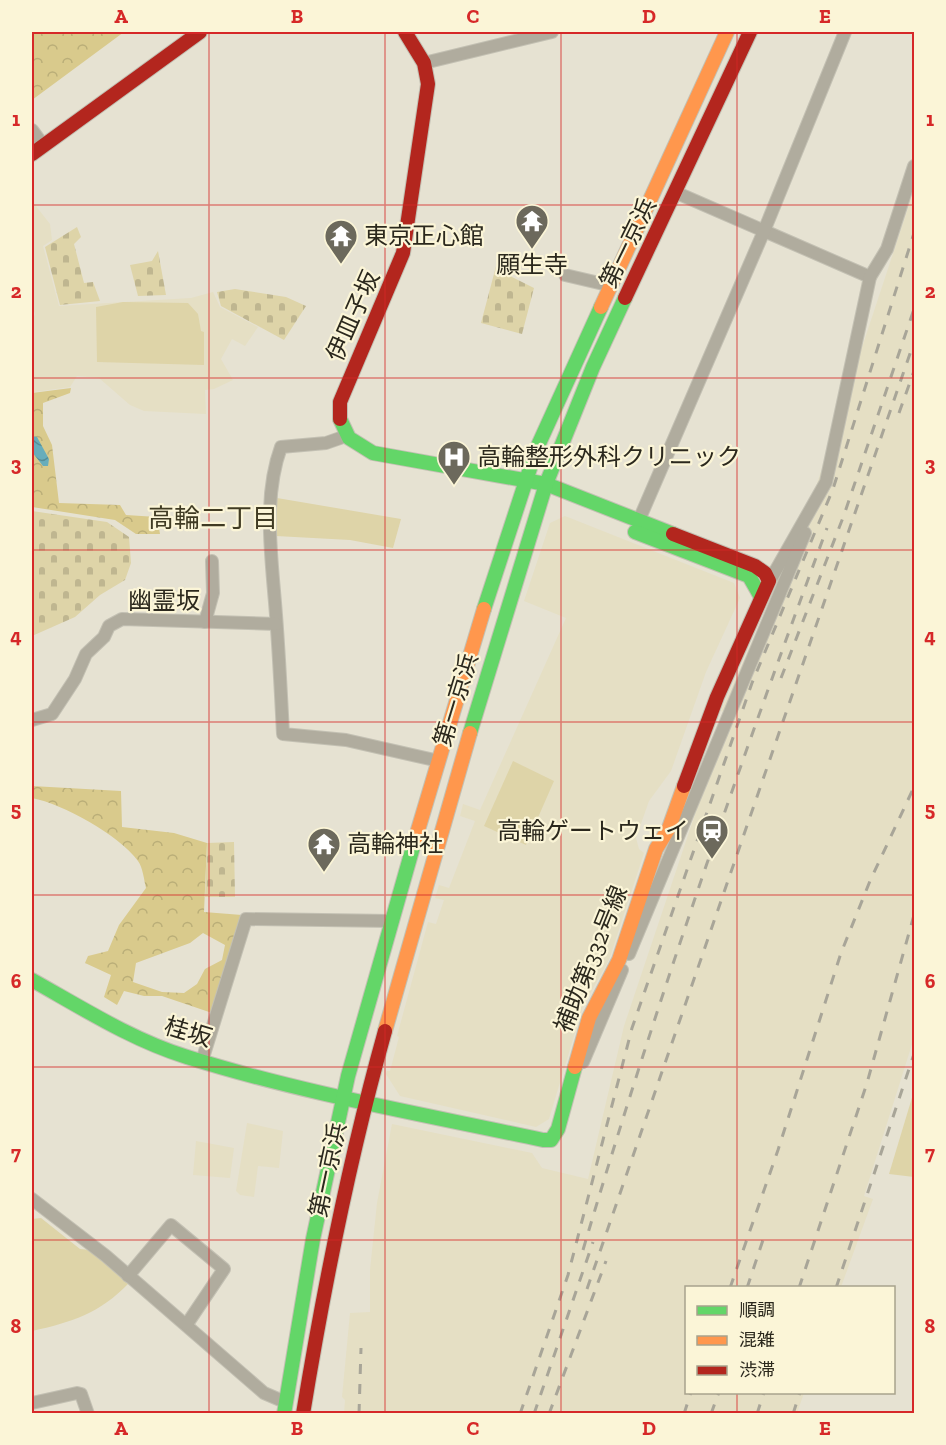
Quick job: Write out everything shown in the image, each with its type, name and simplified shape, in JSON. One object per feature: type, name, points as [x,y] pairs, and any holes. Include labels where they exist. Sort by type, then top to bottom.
[{"type":"main road","points":[[37,149],[200,32]]},
{"type":"main road","name":"伊皿子坂","points":[[346,436],[339,415],[340,402],[393,282],[408,233],[428,84],[424,63],[405,32]]},
{"type":"main road","name":"第一京浜","points":[[285,1408],[313,1239],[344,1097],[391,921],[484,605],[536,450],[727,32]]},
{"type":"main road","name":"第一京浜","points":[[303,1413],[316,1334],[365,1102],[460,766],[544,490],[593,367],[676,193],[748,32]]},
{"type":"main road","points":[[710,67],[724,65],[730,76]]},
{"type":"main road","points":[[346,436],[358,447],[374,454],[499,474],[526,481],[544,490]]},
{"type":"main road","name":"補助第332号線","points":[[544,490],[755,566],[765,573],[769,581],[717,697],[669,828],[657,849],[620,960],[588,1018],[558,1129],[551,1140]]},
{"type":"main road","name":"桂坂","points":[[32,980],[149,1044],[202,1061],[365,1102],[551,1140]]},
{"type":"main road","points":[[360,1033],[383,1038]]},
{"type":"street","points":[[424,63],[552,32]]},
{"type":"street","points":[[544,490],[639,520],[764,231],[845,32]]},
{"type":"street","points":[[32,130],[37,149]]},
{"type":"street","points":[[551,1140],[826,482],[860,366],[870,277],[887,249],[915,166]]},
{"type":"street","points":[[676,193],[870,277]]},
{"type":"street","points":[[565,275],[612,286]]},
{"type":"street","points":[[346,436],[326,443],[281,447],[276,461],[271,499],[283,734],[346,740],[439,761]]},
{"type":"street","points":[[544,490],[772,577],[826,482]]},
{"type":"street","points":[[205,622],[213,593],[212,561]]},
{"type":"street","name":"幽霊坂","points":[[32,720],[52,714],[75,679],[86,654],[104,637],[109,626],[122,619],[135,617],[276,624]]},
{"type":"street","points":[[202,1061],[246,919],[391,921]]},
{"type":"street","points":[[32,1199],[106,1256],[264,1393],[285,1408]]},
{"type":"street","points":[[128,1276],[171,1225],[224,1269],[187,1324]]},
{"type":"street","points":[[32,1403],[77,1393],[81,1394],[88,1413]]},
{"type":"shaded area","points":[[914,190],[914,1038],[864,1196],[873,1199],[841,1286],[685,1286],[685,1394],[804,1394],[797,1413],[344,1414],[345,1400],[342,1397],[350,1313],[370,1312],[370,1270],[377,1203],[392,1124],[532,1153],[542,1168],[588,1179],[624,1026],[729,713],[721,711],[800,535]]},
{"type":"shaded area","points":[[32,201],[50,224],[52,240],[43,246],[59,306],[191,298],[213,292],[220,307],[258,327],[245,346],[232,339],[221,359],[233,380],[214,389],[205,390],[206,414],[144,411],[130,405],[99,378],[77,376],[70,387],[34,392],[32,390],[32,321],[35,314],[32,305]]},
{"type":"shaded area","points":[[565,516],[734,583],[740,598],[706,672],[671,771],[649,801],[636,838],[639,849],[644,853],[609,960],[583,1006],[549,1119],[536,1127],[400,1096],[386,1074],[390,1071],[399,1037],[397,1036],[428,922],[436,924],[444,900],[435,898],[439,885],[449,888],[475,821],[460,816],[463,804],[480,810],[566,618],[524,601],[550,523]]},
{"type":"shaded area","points":[[247,1123],[283,1131],[279,1168],[258,1166],[254,1197],[240,1195],[236,1191]]},
{"type":"shaded area","points":[[196,1141],[234,1148],[230,1178],[193,1175]]},
{"type":"green space","points":[[32,32],[124,32],[32,100]]},
{"type":"green space","points":[[77,227],[81,237],[74,244],[84,283],[93,282],[100,301],[60,305],[45,247]]},
{"type":"green space","points":[[158,251],[166,295],[138,296],[130,265],[152,261]]},
{"type":"green space","points":[[499,255],[507,258],[504,273],[534,288],[522,334],[481,323]]},
{"type":"green space","points":[[235,289],[286,297],[306,306],[284,340],[221,306],[217,292]]},
{"type":"green space","points":[[123,302],[188,303],[198,314],[201,331],[204,332],[204,365],[97,362],[96,307]]},
{"type":"green space","points":[[71,388],[70,393],[43,403],[43,426],[52,445],[59,503],[120,505],[126,515],[157,517],[160,534],[136,534],[115,520],[32,507],[32,393]]},
{"type":"green space","points":[[277,498],[401,519],[393,548],[350,540],[276,536]]},
{"type":"green space","points":[[32,511],[107,522],[129,537],[131,563],[125,580],[100,595],[75,617],[32,636]]},
{"type":"green space","points":[[513,761],[554,781],[526,845],[484,826]]},
{"type":"green space","points":[[32,786],[121,791],[122,827],[174,833],[207,843],[204,912],[242,915],[212,1013],[162,996],[144,996],[124,991],[117,1005],[104,997],[111,975],[85,963],[88,956],[108,951],[119,925],[146,888],[141,867],[118,841],[90,822],[45,801],[32,798]],"holes":[[[203,933],[225,945],[222,960],[205,969],[197,984],[184,993],[162,992],[133,982],[136,963],[190,943]]]},
{"type":"green space","points":[[234,842],[235,897],[205,897],[207,843]]},
{"type":"green space","points":[[914,1091],[914,1177],[889,1174]]},
{"type":"green space","points":[[41,1218],[80,1249],[100,1257],[129,1283],[107,1302],[84,1315],[32,1331],[32,1219]]},
{"type":"water","points":[[32,436],[37,437],[49,459],[48,466],[43,466],[32,452]]},
{"type":"railway","points":[[520,1414],[568,1275],[632,1028],[752,683],[833,489],[914,233]]},
{"type":"railway","points":[[781,678],[844,515],[914,309]]},
{"type":"railway","points":[[587,1289],[914,342]]},
{"type":"railway","points":[[899,413],[914,371]]},
{"type":"railway","points":[[583,1250],[639,1068],[699,887],[827,528]]},
{"type":"railway","points":[[731,1286],[778,1150],[841,953],[870,881],[914,787]]},
{"type":"railway","points":[[800,1286],[867,1083],[914,915]]},
{"type":"railway","points":[[837,1286],[914,1054]]},
{"type":"railway","points":[[748,1286],[765,1234]]},
{"type":"railway","points":[[534,1414],[593,1242]]},
{"type":"railway","points":[[549,1414],[606,1261]]},
{"type":"railway","points":[[359,1414],[361,1348]]},
{"type":"railway","points":[[684,1414],[690,1394]]},
{"type":"railway","points":[[711,1414],[718,1394]]},
{"type":"railway","points":[[757,1414],[763,1394]]},
{"type":"railway","points":[[793,1414],[799,1394]]},
{"type":"traffic: fast","points":[[470,733],[546,484],[593,367],[625,298]]},
{"type":"traffic: fast","points":[[484,609],[536,450],[601,307]]},
{"type":"traffic: fast","points":[[340,419],[349,438],[373,453],[546,484],[673,534]]},
{"type":"traffic: fast","points":[[635,532],[749,576],[761,597]]},
{"type":"traffic: fast","points":[[284,1414],[313,1239],[348,1076],[415,840]]},
{"type":"traffic: fast","points":[[32,980],[127,1033],[187,1057],[274,1082],[543,1140],[551,1140],[558,1129],[575,1067]]},
{"type":"traffic: slow","points":[[601,307],[727,32]]},
{"type":"traffic: slow","points":[[415,840],[484,609]]},
{"type":"traffic: slow","points":[[385,1031],[470,733]]},
{"type":"traffic: slow","points":[[575,1067],[589,1018],[619,960],[656,849],[669,828],[684,786]]},
{"type":"traffic: jam","points":[[32,154],[200,32]]},
{"type":"traffic: jam","points":[[340,419],[340,402],[403,253],[428,84],[424,63],[405,32]]},
{"type":"traffic: jam","points":[[625,298],[750,32]]},
{"type":"traffic: jam","points":[[673,534],[755,566],[765,573],[769,581],[717,697],[684,786]]},
{"type":"traffic: jam","points":[[303,1414],[339,1221],[360,1126],[385,1031]]},
{"type":"place","name":"願生寺","points":[[532,250]]},
{"type":"place","name":"東京正心館","points":[[341,265]]},
{"type":"place","name":"高輪整形外科クリニック","points":[[454,486]]},
{"type":"place","name":"高輪ゲートウェイ","points":[[712,860]]},
{"type":"place","name":"高輪神社","points":[[324,873]]},
{"type":"district","name":"高輪二丁目","points":[[213,518]]}]
